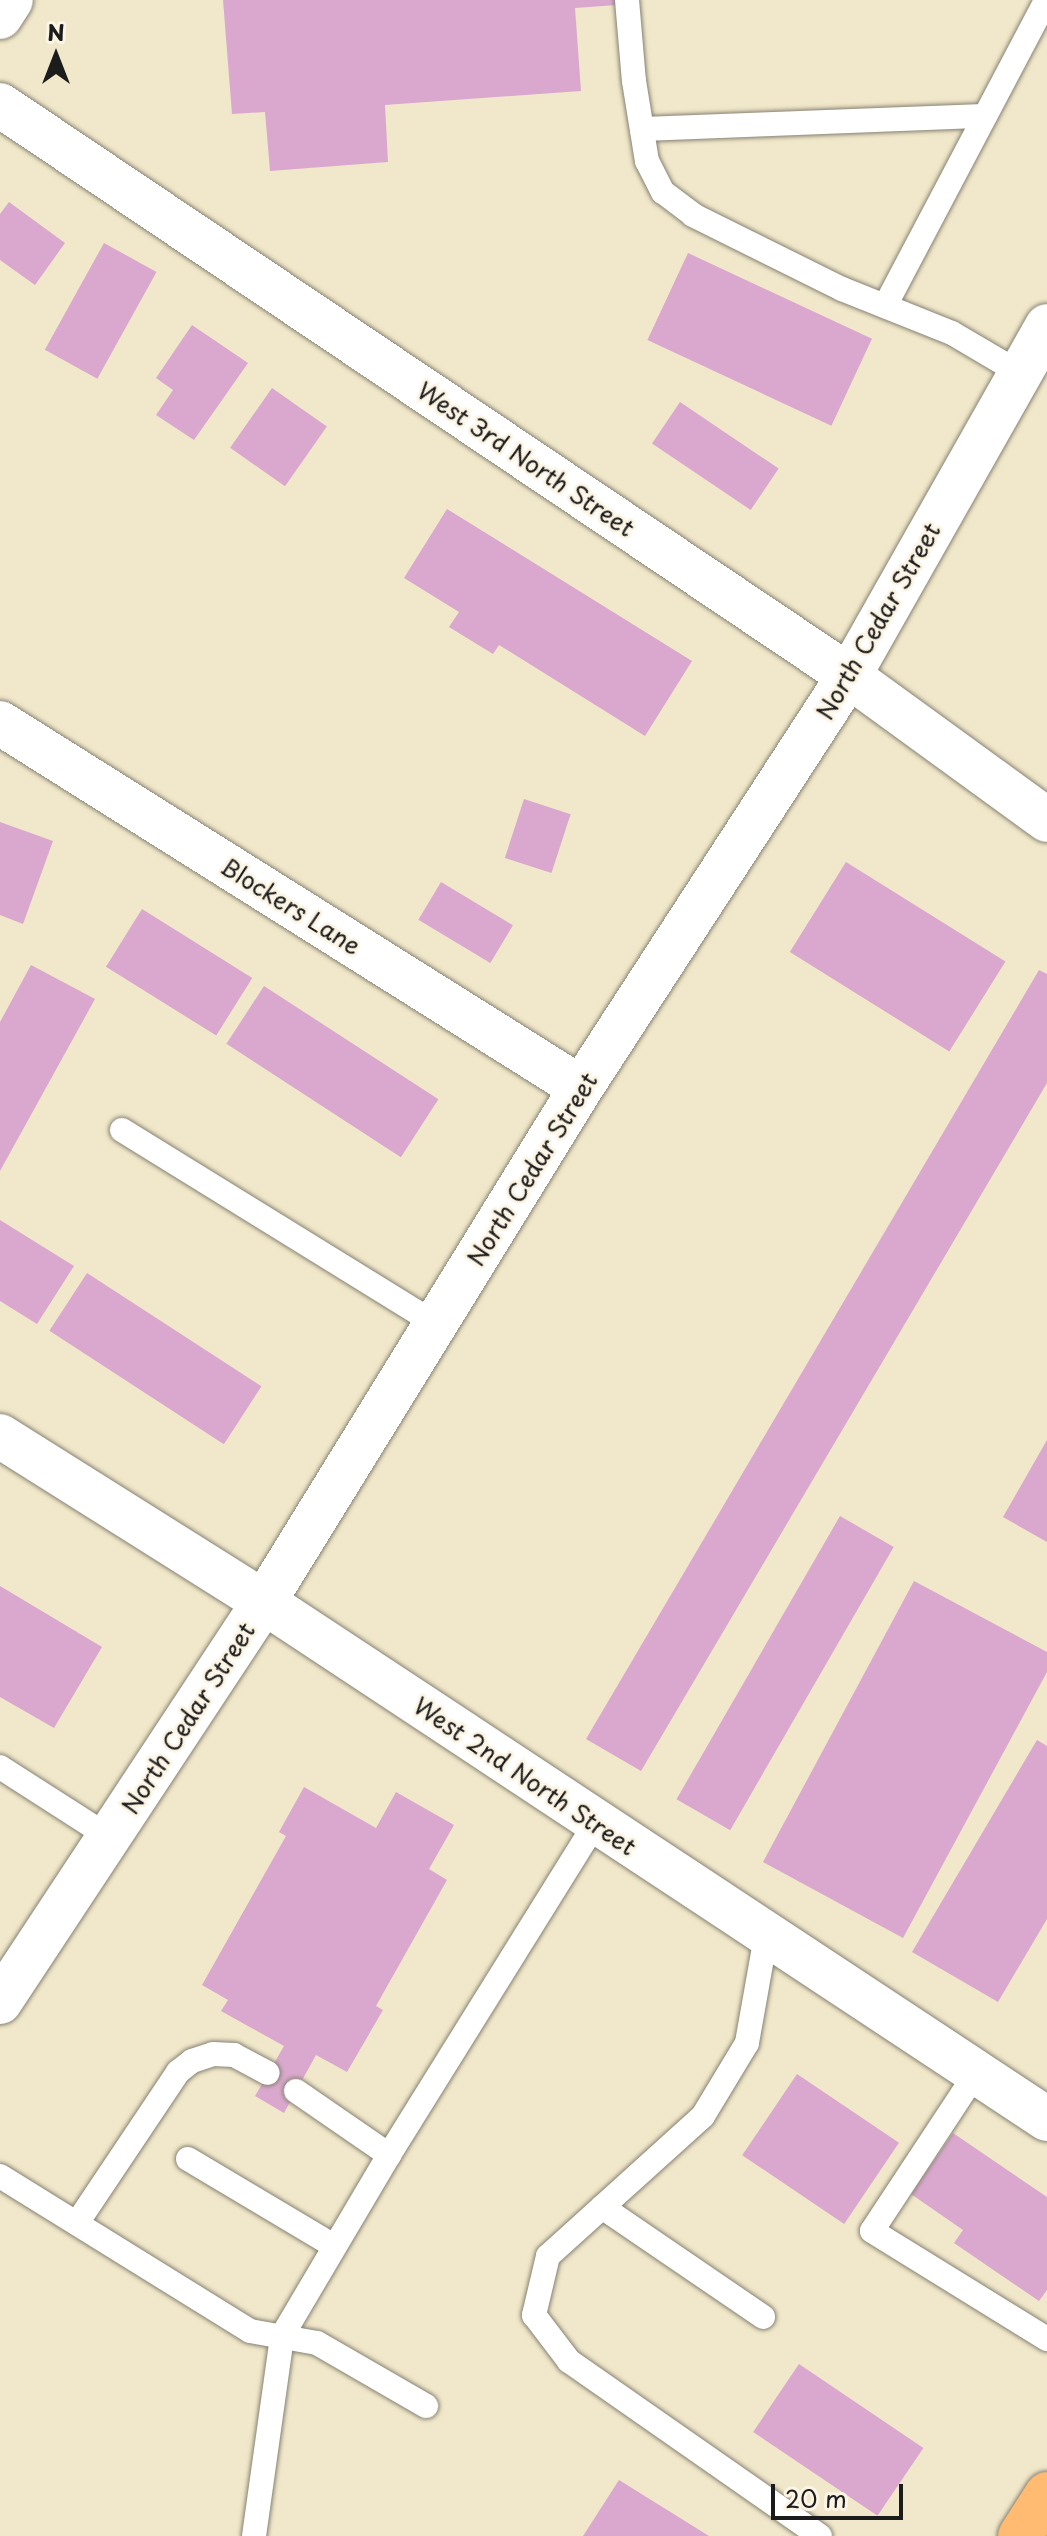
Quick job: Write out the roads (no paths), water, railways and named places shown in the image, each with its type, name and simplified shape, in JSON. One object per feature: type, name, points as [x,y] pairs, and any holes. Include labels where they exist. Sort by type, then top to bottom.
[{"type":"main road","points":[[1020,2536],[1047,2494]]},
{"type":"street","points":[[0,17],[11,0]]},
{"type":"street","name":"West 3rd North Street","points":[[0,105],[849,676],[1047,820]]},
{"type":"street","name":"North Cedar Street","points":[[0,2002],[264,1602],[581,1088],[849,676],[1047,326]]},
{"type":"street","name":"Blockers Lane","points":[[0,723],[581,1088]]},
{"type":"street","name":"West 2nd North Street","points":[[0,1436],[264,1602],[595,1824],[1047,2119]]},
{"type":"lane","points":[[643,0],[627,0],[647,161],[663,192],[693,215],[885,306],[952,333],[1020,373]]},
{"type":"lane","points":[[885,306],[1046,0]]},
{"type":"lane","points":[[642,129],[985,116]]},
{"type":"lane","points":[[122,1130],[436,1324]]},
{"type":"lane","points":[[0,1767],[109,1837]]},
{"type":"lane","points":[[254,2536],[282,2336],[389,2155],[595,1824]]},
{"type":"lane","points":[[766,1936],[747,2043],[711,2104],[703,2116],[548,2256],[534,2315],[569,2361],[820,2536]]},
{"type":"lane","points":[[77,2223],[167,2085],[185,2066],[213,2054],[234,2055],[268,2073]]},
{"type":"lane","points":[[976,2073],[872,2231],[1047,2339]]},
{"type":"lane","points":[[296,2091],[389,2155]]},
{"type":"lane","points":[[188,2159],[334,2246]]},
{"type":"lane","points":[[0,2176],[250,2331],[317,2343],[426,2406]]},
{"type":"lane","points":[[602,2207],[763,2317]]}]
